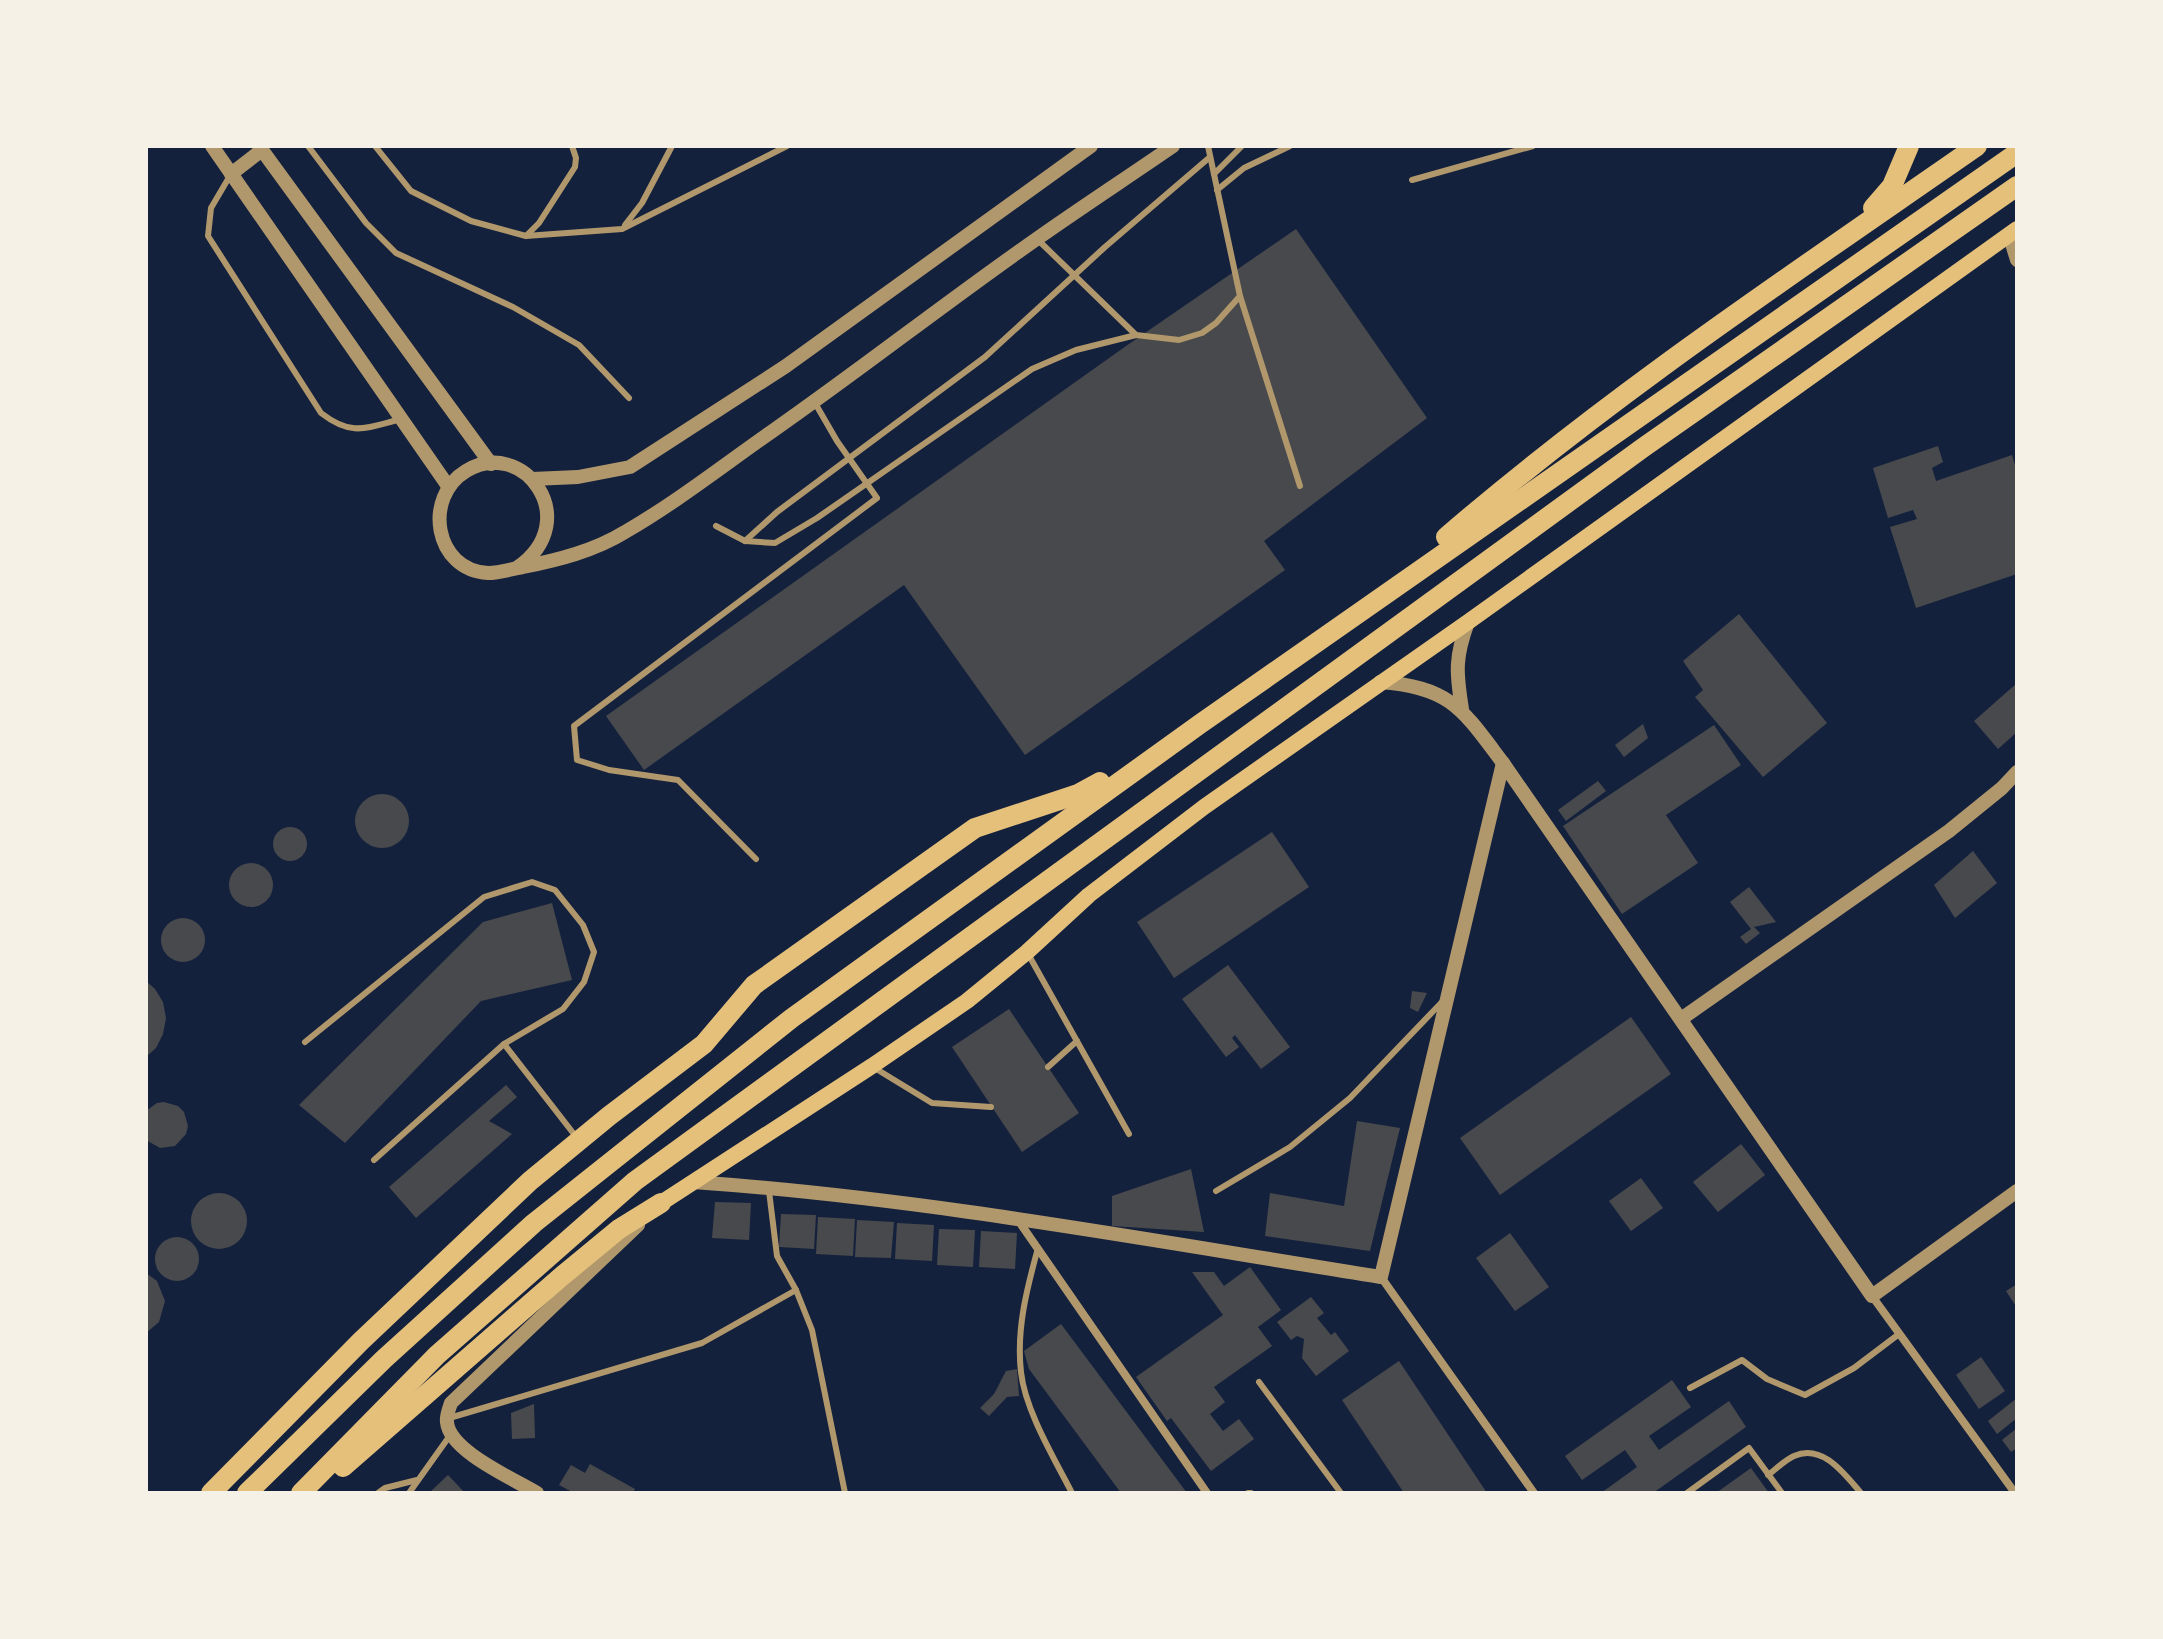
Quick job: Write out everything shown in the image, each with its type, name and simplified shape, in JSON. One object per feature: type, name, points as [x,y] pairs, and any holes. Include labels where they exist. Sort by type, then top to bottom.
[{"type":"highway","points":[[1849,235],[1892,186],[1909,146]]},
{"type":"highway","points":[[1373,602],[1516,477],[1640,382],[1977,146]]},
{"type":"highway","points":[[247,1493],[430,1317],[534,1223],[828,991],[1373,602],[2017,153]]},
{"type":"highway","points":[[301,1493],[437,1355],[635,1181],[1644,447],[2017,186]]},
{"type":"highway","points":[[211,1493],[361,1341],[530,1181],[704,1044],[754,985],[975,828],[1078,794],[1200,724]]},
{"type":"highway","points":[[313,1493],[562,1276],[619,1229],[661,1203]]},
{"type":"main road","points":[[661,1203],[967,1001],[1101,886],[1204,807],[2013,232]]},
{"type":"street","points":[[212,146],[448,486]]},
{"type":"street","points":[[532,479],[578,477],[630,467],[786,366],[1091,146]]},
{"type":"street","points":[[518,567],[533,557],[543,542],[548,525],[547,507],[541,491],[520,470],[506,465],[491,464],[467,470],[448,486],[440,503],[438,521],[442,539],[451,555],[465,566],[482,573],[501,573],[563,559],[623,533],[815,402],[1037,238],[1173,146]]},
{"type":"street","points":[[231,174],[260,148],[491,464]]},
{"type":"street","points":[[2013,232],[2017,260]]},
{"type":"street","points":[[1462,709],[1457,679],[1458,651],[1468,622]]},
{"type":"street","points":[[1380,682],[1404,684],[1438,693],[1462,709],[1503,763],[1872,1296],[2015,1493]]},
{"type":"street","points":[[1381,1277],[1503,763]]},
{"type":"street","points":[[1681,1019],[1949,831],[2017,772]]},
{"type":"street","points":[[693,1182],[769,1187],[1018,1219],[1381,1277],[1534,1493]]},
{"type":"street","points":[[1872,1296],[2017,1191]]},
{"type":"street","points":[[537,1493],[462,1447],[449,1426],[451,1403],[661,1203]]},
{"type":"street","points":[[1018,1219],[1207,1493]]},
{"type":"lane","points":[[308,146],[366,223],[396,253],[513,307],[579,345],[629,398]]},
{"type":"lane","points":[[375,146],[411,191],[471,221],[526,236],[622,229],[787,146]]},
{"type":"lane","points":[[526,236],[539,223],[575,167],[572,146]]},
{"type":"lane","points":[[622,229],[642,203],[672,146]]},
{"type":"lane","points":[[1208,146],[1240,296],[1300,486]]},
{"type":"lane","points":[[1214,174],[1242,146]]},
{"type":"lane","points":[[1217,190],[1244,168],[1290,146]]},
{"type":"lane","points":[[1412,180],[1533,146]]},
{"type":"lane","points":[[745,541],[777,512],[985,357],[1105,247],[1210,157]]},
{"type":"lane","points":[[231,174],[211,208],[208,236],[321,413],[340,428],[364,429],[401,419]]},
{"type":"lane","points":[[1037,238],[1136,335]]},
{"type":"lane","points":[[716,526],[745,541],[775,543],[817,518],[1032,369],[1076,350],[1136,335],[1179,340],[1202,333],[1216,323],[1240,296]]},
{"type":"lane","points":[[756,859],[678,780],[609,770],[577,760],[574,726],[877,498],[837,441],[815,402]]},
{"type":"lane","points":[[305,1042],[484,897],[532,882],[555,890],[583,925],[594,952],[584,982],[563,1009],[504,1044],[374,1160]]},
{"type":"lane","points":[[1027,952],[1129,1134]]},
{"type":"lane","points":[[1216,1191],[1290,1147],[1350,1098],[1448,997]]},
{"type":"lane","points":[[1048,1067],[1077,1041]]},
{"type":"lane","points":[[504,1044],[579,1141]]},
{"type":"lane","points":[[872,1066],[932,1103],[991,1107]]},
{"type":"lane","points":[[769,1187],[777,1256],[796,1290],[812,1330],[845,1493]]},
{"type":"lane","points":[[1038,1248],[1023,1304],[1021,1373],[1037,1424],[1072,1493]]},
{"type":"lane","points":[[409,1493],[449,1426],[702,1343],[796,1290]]},
{"type":"lane","points":[[1690,1388],[1742,1360],[1767,1379],[1805,1395],[1854,1368],[1899,1334]]},
{"type":"lane","points":[[1259,1382],[1341,1493]]},
{"type":"lane","points":[[1687,1493],[1749,1448],[1782,1493]]},
{"type":"lane","points":[[1768,1475],[1795,1455],[1812,1454],[1834,1462],[1861,1493]]},
{"type":"lane","points":[[378,1493],[385,1488],[417,1480]]},
{"type":"building","points":[[1296,229],[1427,418],[1264,541],[1285,570],[1025,755],[904,585],[644,770],[606,716],[1126,346]]},
{"type":"building","points":[[1938,446],[1943,462],[1932,468],[1936,481],[2012,455],[2017,472],[2017,574],[1916,608],[1890,527],[1917,519],[1913,510],[1888,518],[1873,468]]},
{"type":"building","points":[[1739,614],[1827,723],[1763,777],[1695,697],[1703,690],[1683,661]]},
{"type":"building","points":[[2017,683],[2017,732],[1998,749],[1974,721]]},
{"type":"building","points":[[1643,724],[1648,738],[1624,757],[1615,745]]},
{"type":"building","points":[[1714,725],[1741,765],[1666,815],[1698,863],[1622,914],[1563,826]]},
{"type":"building","points":[[1598,781],[1606,791],[1566,821],[1558,810]]},
{"type":"building","points":[[382,794],[401,802],[409,821],[401,840],[382,848],[363,840],[355,821],[363,802]]},
{"type":"building","points":[[290,827],[302,832],[307,844],[302,856],[290,861],[278,856],[273,844],[278,832]]},
{"type":"building","points":[[1272,832],[1309,887],[1174,978],[1137,922]]},
{"type":"building","points":[[1973,851],[1997,883],[1955,918],[1934,885]]},
{"type":"building","points":[[251,863],[267,869],[273,885],[267,901],[251,907],[235,901],[229,885],[235,869]]},
{"type":"building","points":[[1749,887],[1776,922],[1754,927],[1760,933],[1746,944],[1740,937],[1751,929],[1730,902]]},
{"type":"building","points":[[552,903],[572,980],[481,1001],[345,1143],[299,1105],[483,922]]},
{"type":"building","points":[[183,918],[198,925],[205,940],[198,955],[183,962],[168,955],[161,940],[168,925]]},
{"type":"building","points":[[1228,965],[1290,1047],[1261,1069],[1235,1035],[1232,1038],[1239,1047],[1226,1057],[1182,999]]},
{"type":"building","points":[[146,981],[163,1002],[166,1018],[156,1048],[146,1057]]},
{"type":"building","points":[[1412,991],[1427,993],[1418,1012],[1410,1008]]},
{"type":"building","points":[[1009,1009],[1079,1113],[1022,1152],[952,1047]]},
{"type":"building","points":[[1631,1017],[1671,1074],[1500,1195],[1460,1138]]},
{"type":"building","points":[[506,1085],[517,1097],[489,1121],[512,1134],[416,1218],[389,1187]]},
{"type":"building","points":[[164,1102],[178,1106],[184,1112],[188,1126],[186,1134],[175,1146],[160,1148],[146,1140],[146,1111]]},
{"type":"building","points":[[1357,1121],[1400,1128],[1370,1251],[1265,1236],[1270,1193],[1344,1206]]},
{"type":"building","points":[[1741,1144],[1765,1175],[1718,1212],[1693,1182]]},
{"type":"building","points":[[1191,1169],[1204,1232],[1112,1226],[1112,1196]]},
{"type":"building","points":[[1641,1178],[1663,1208],[1631,1231],[1609,1201]]},
{"type":"building","points":[[219,1193],[238,1202],[247,1221],[238,1240],[219,1249],[200,1240],[191,1221],[200,1202]]},
{"type":"building","points":[[715,1202],[751,1203],[749,1240],[712,1238]]},
{"type":"building","points":[[781,1214],[816,1215],[814,1249],[779,1247]]},
{"type":"building","points":[[818,1217],[855,1219],[853,1256],[816,1254]]},
{"type":"building","points":[[857,1220],[894,1222],[891,1258],[855,1257]]},
{"type":"building","points":[[897,1223],[934,1225],[932,1261],[895,1259]]},
{"type":"building","points":[[939,1229],[975,1230],[973,1267],[937,1265]]},
{"type":"building","points":[[981,1231],[1017,1233],[1015,1269],[979,1267]]},
{"type":"building","points":[[1510,1233],[1549,1287],[1515,1311],[1476,1258]]},
{"type":"building","points":[[177,1237],[192,1244],[199,1259],[192,1274],[177,1281],[162,1274],[155,1259],[162,1244]]},
{"type":"building","points":[[1250,1267],[1281,1310],[1258,1327],[1272,1346],[1214,1387],[1225,1402],[1210,1414],[1223,1431],[1239,1419],[1254,1439],[1211,1471],[1171,1418],[1167,1421],[1136,1377],[1223,1315],[1192,1272],[1214,1272],[1224,1286]]},
{"type":"building","points":[[146,1273],[157,1281],[165,1301],[159,1322],[146,1333]]},
{"type":"building","points":[[2017,1284],[2017,1308],[2006,1291]]},
{"type":"building","points":[[1311,1297],[1324,1313],[1317,1318],[1331,1335],[1335,1332],[1349,1351],[1316,1376],[1302,1358],[1304,1339],[1297,1336],[1291,1340],[1277,1322]]},
{"type":"building","points":[[1061,1324],[1187,1493],[1121,1493],[1029,1369],[1024,1351]]},
{"type":"building","points":[[1981,1357],[2005,1391],[1979,1409],[1956,1375]]},
{"type":"building","points":[[1399,1361],[1487,1493],[1404,1493],[1342,1400]]},
{"type":"building","points":[[1017,1369],[1019,1396],[1007,1397],[989,1416],[980,1408],[994,1394],[1006,1371]]},
{"type":"building","points":[[1672,1380],[1691,1407],[1649,1436],[1659,1450],[1729,1401],[1746,1427],[1653,1493],[1601,1493],[1637,1467],[1625,1450],[1582,1480],[1565,1456]]},
{"type":"building","points":[[2017,1398],[2017,1418],[1997,1434],[1988,1421]]},
{"type":"building","points":[[534,1404],[535,1438],[512,1439],[511,1413]]},
{"type":"building","points":[[2017,1428],[2017,1448],[2011,1452],[2002,1440]]},
{"type":"building","points":[[590,1464],[635,1489],[633,1493],[574,1493],[559,1485],[571,1465],[585,1473]]},
{"type":"building","points":[[1751,1468],[1769,1493],[1716,1493]]},
{"type":"building","points":[[448,1475],[465,1493],[429,1493]]}]
